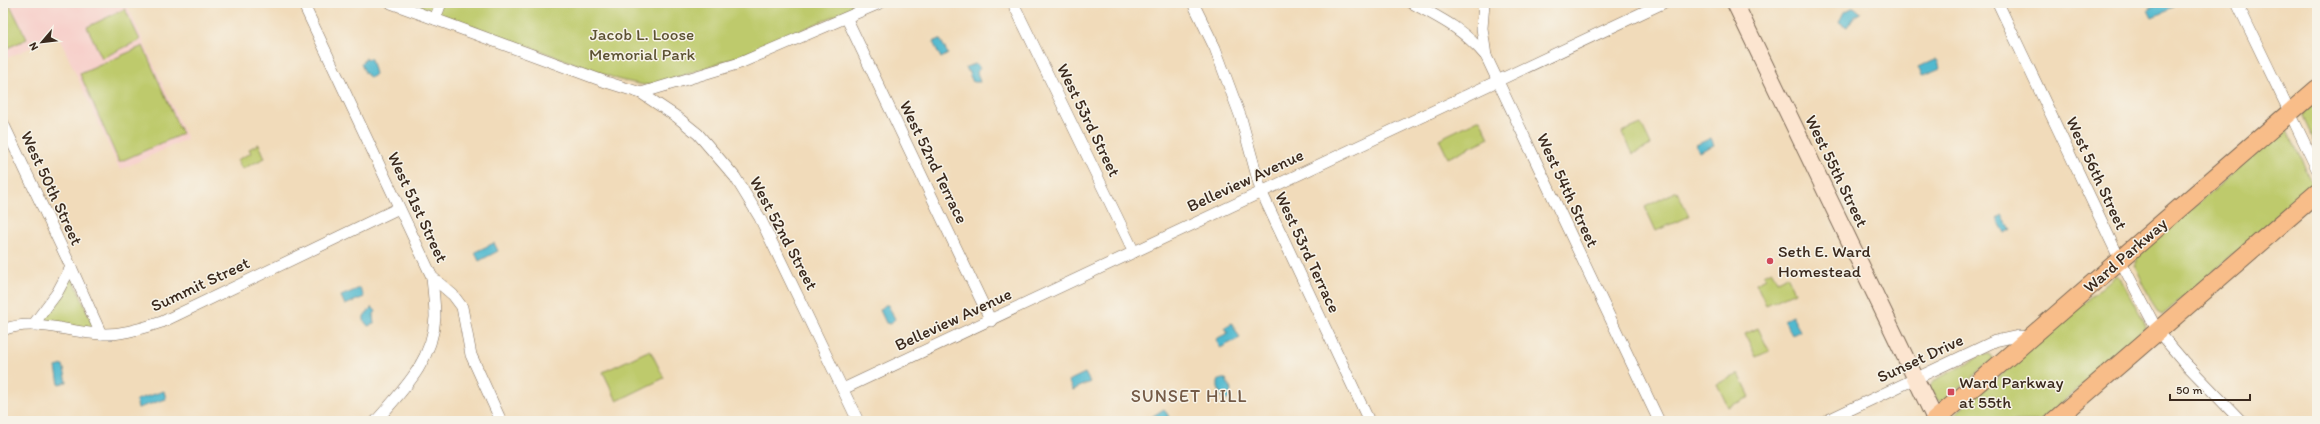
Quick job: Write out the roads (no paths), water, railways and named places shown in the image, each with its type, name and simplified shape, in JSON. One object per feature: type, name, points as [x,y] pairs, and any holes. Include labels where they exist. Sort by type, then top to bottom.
[{"type":"main road","name":"West 55th Street","points":[[1735,3],[1935,421]]},
{"type":"main road","name":"Ward Parkway","points":[[1935,421],[2317,89]]},
{"type":"main road","points":[[2054,421],[2157,330],[2317,193]]},
{"type":"street","name":"West 51st Street","points":[[303,3],[432,277],[453,295],[462,307],[471,355],[501,421]]},
{"type":"street","name":"West 52nd Street","points":[[391,3],[606,82],[641,93],[698,134],[721,159],[741,185],[760,218],[858,421]]},
{"type":"street","points":[[435,19],[441,3]]},
{"type":"street","points":[[641,93],[740,63],[846,19],[880,3]]},
{"type":"street","name":"West 53rd Street","points":[[1013,3],[1134,252]]},
{"type":"street","name":"West 53rd Terrace","points":[[1193,3],[1215,48],[1242,118],[1260,191],[1369,421]]},
{"type":"street","name":"West 54th Street","points":[[1412,3],[1448,22],[1470,37],[1486,56],[1496,80],[1659,421]]},
{"type":"street","points":[[1484,3],[1482,28],[1486,56]]},
{"type":"street","name":"Belleview Avenue","points":[[843,389],[991,321],[1260,191],[1663,3]]},
{"type":"street","name":"West 56th Street","points":[[1998,3],[2120,260],[2157,330],[2185,363],[2241,421]]},
{"type":"street","points":[[2237,3],[2317,168]]},
{"type":"street","name":"West 52nd Terrace","points":[[846,19],[991,321]]},
{"type":"street","name":"West 50th Street","points":[[3,124],[101,334]]},
{"type":"street","name":"Summit Street","points":[[3,330],[33,325],[101,334],[132,331],[162,322],[399,208]]},
{"type":"street","name":"West 50th Street","points":[[33,325],[58,293],[71,267]]},
{"type":"street","points":[[376,421],[413,379],[424,361],[432,337],[435,317],[432,277]]},
{"type":"street","name":"Sunset Drive","points":[[1826,421],[1995,341],[2018,336],[2032,336]]},
{"type":"water","points":[[2160,3],[2171,3],[2173,8],[2152,17],[2148,9]]},
{"type":"water","points":[[1854,7],[1861,13],[1853,18],[1847,27],[1839,22],[1844,12]]},
{"type":"water","points":[[940,39],[948,54],[941,58],[933,42]]},
{"type":"water","points":[[365,58],[371,59],[375,74],[371,78],[365,73],[361,64]]},
{"type":"water","points":[[1935,59],[1938,61],[1940,68],[1922,76],[1918,67]]},
{"type":"water","points":[[975,64],[980,68],[977,72],[980,82],[973,82],[966,67]]},
{"type":"water","points":[[1711,138],[1714,145],[1699,152],[1696,145]]},
{"type":"water","points":[[2002,215],[2011,229],[2005,233],[1997,219]]},
{"type":"water","points":[[494,243],[498,251],[479,261],[475,252]]},
{"type":"water","points":[[360,288],[364,297],[345,305],[341,296]]},
{"type":"water","points":[[885,305],[888,305],[895,319],[890,324],[886,323],[880,310]]},
{"type":"water","points":[[372,307],[376,311],[373,316],[374,324],[368,326],[364,321],[364,316]]},
{"type":"water","points":[[1792,316],[1800,331],[1792,335],[1784,320]]},
{"type":"water","points":[[1232,323],[1240,338],[1220,348],[1216,339],[1228,333],[1225,327]]},
{"type":"water","points":[[63,365],[67,382],[59,384],[56,367]]},
{"type":"water","points":[[1085,373],[1090,382],[1073,390],[1068,381]]},
{"type":"water","points":[[1226,379],[1231,390],[1229,399],[1224,401],[1218,388],[1218,381]]},
{"type":"water","points":[[164,391],[166,399],[138,408],[136,400]]},
{"type":"water","points":[[1164,409],[1169,417],[1164,421],[1145,421]]},
{"type":"place","name":"Seth E. Ward Homestead","points":[[1770,261]]},
{"type":"place","name":"Ward Parkway at 55th","points":[[1951,392]]},
{"type":"district","name":"SUNSET HILL","points":[[1189,396]]},
{"type":"park label","name":"Jacob L. Loose Memorial Park","points":[[642,44]]}]
